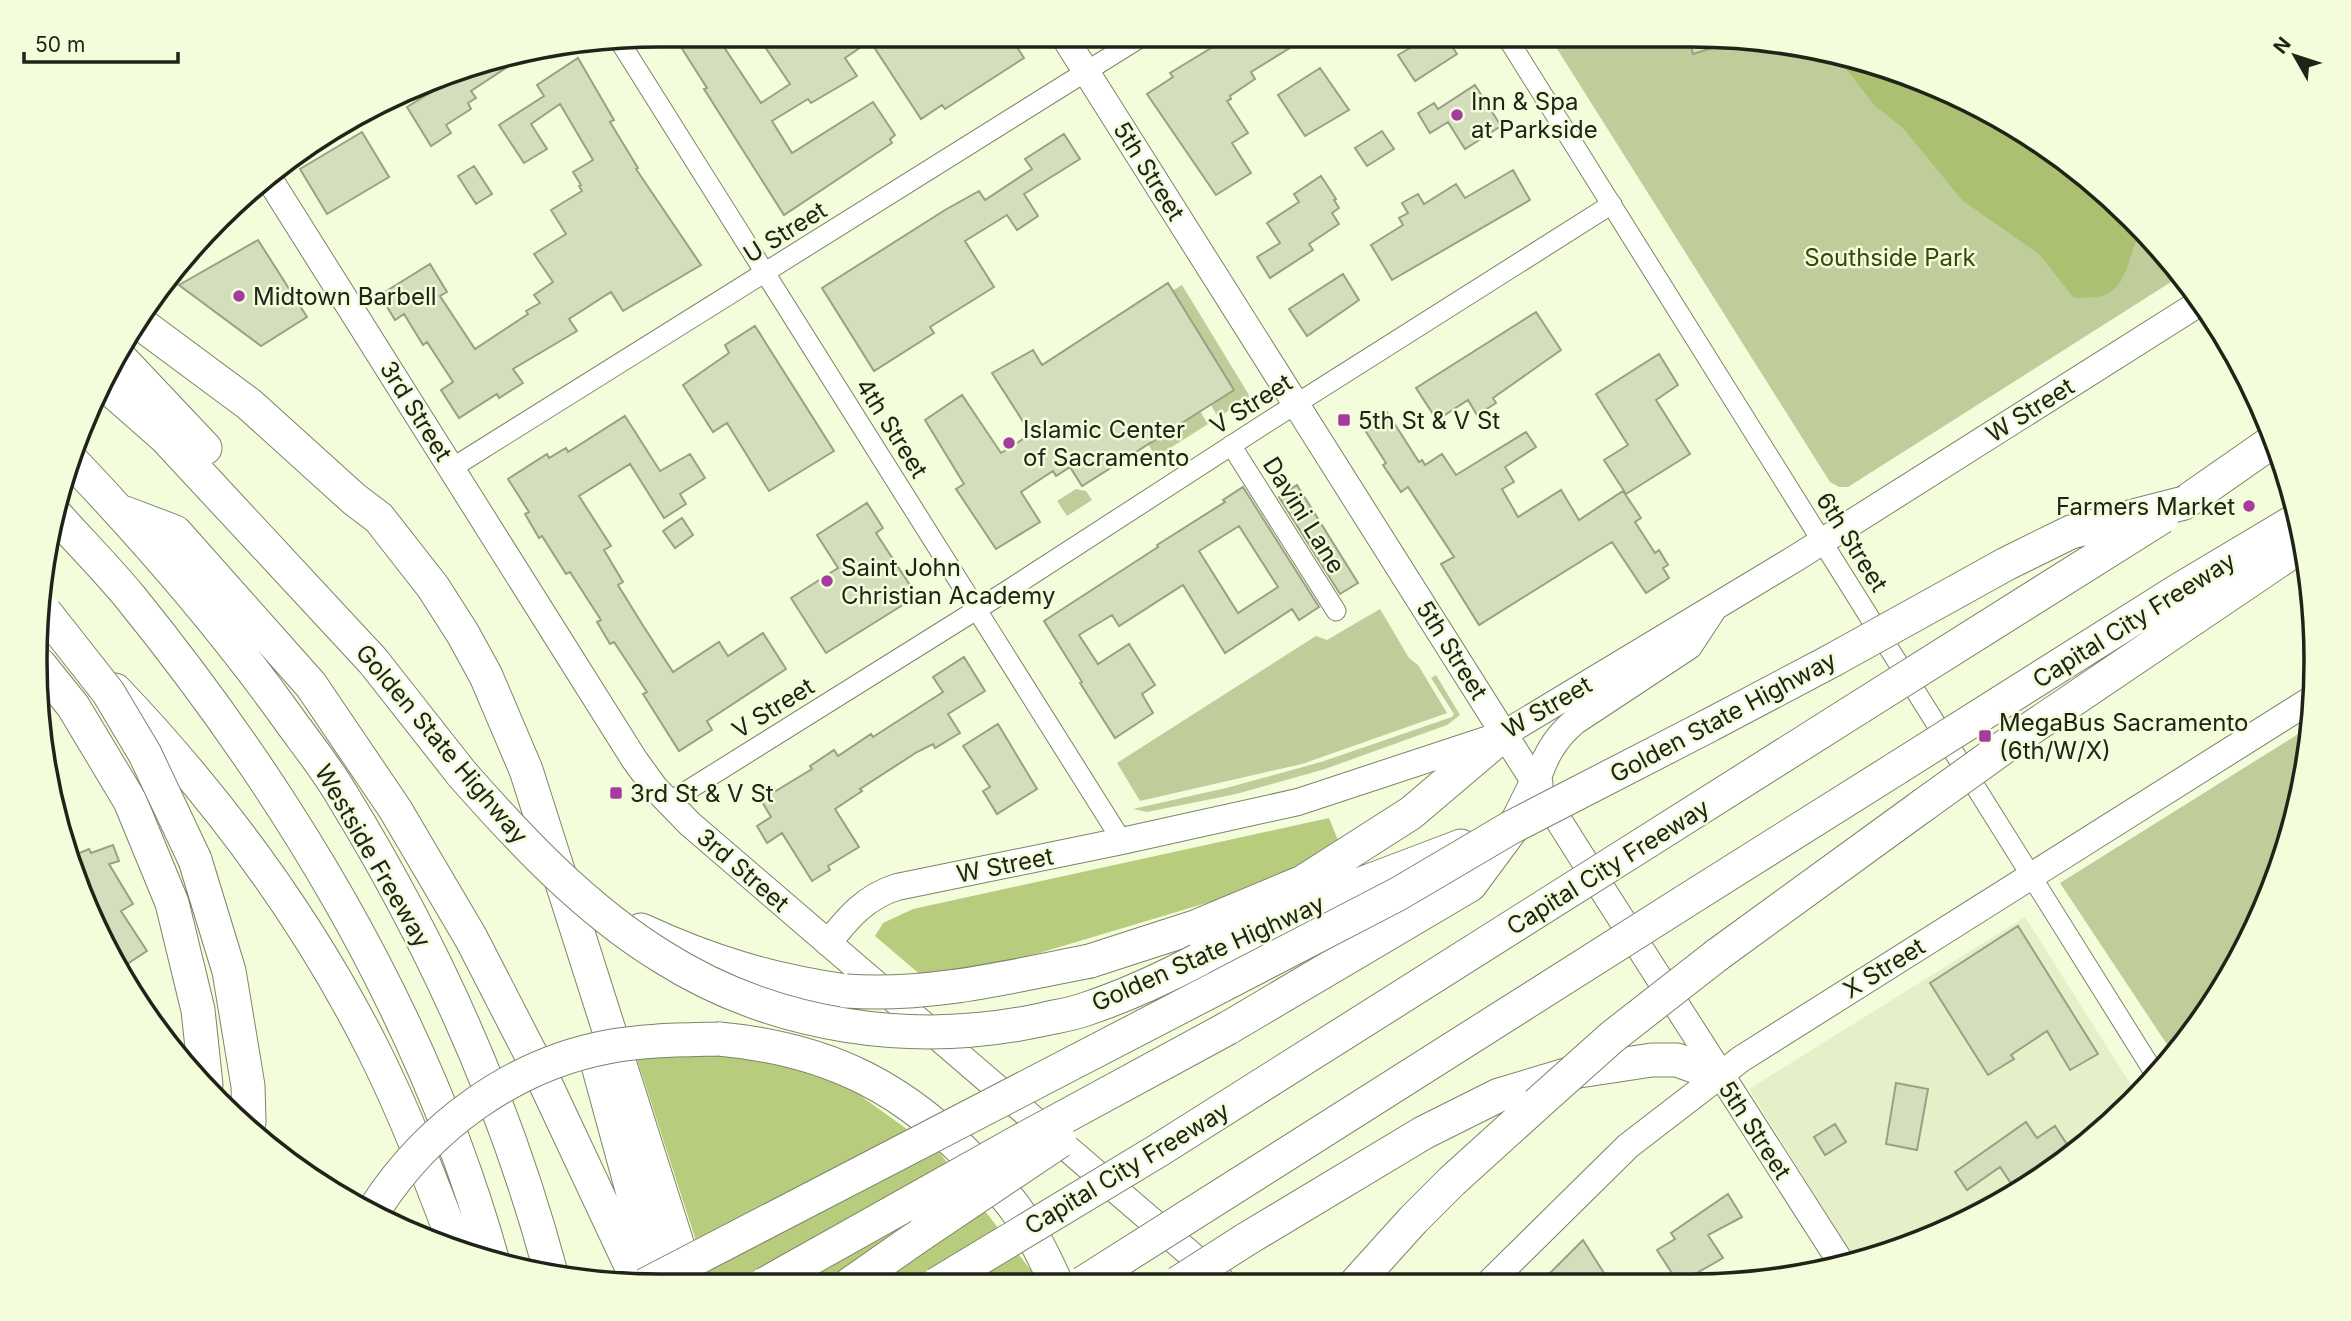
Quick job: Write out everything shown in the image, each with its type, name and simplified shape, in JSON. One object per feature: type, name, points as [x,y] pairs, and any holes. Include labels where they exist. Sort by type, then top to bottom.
[{"type":"highway","points":[[146,328],[249,404],[354,499],[379,518],[433,587],[463,634],[506,720],[526,770],[687,1274]]},
{"type":"highway","points":[[124,363],[315,569],[373,661]]},
{"type":"highway","name":"Golden State Highway","points":[[110,389],[165,437],[373,661],[462,774],[531,849],[614,923],[672,962],[746,999],[837,1024],[893,1031],[931,1032],[1008,1027],[1084,1010],[1155,982],[1358,886],[1510,828],[1706,727],[2006,564],[2071,532],[2184,503]]},
{"type":"highway","name":"Capital City Freeway","points":[[954,1274],[1160,1150],[2184,503],[2265,447]]},
{"type":"highway","name":"Westside Freeway","points":[[79,468],[119,511],[251,666],[341,793],[398,894],[451,998],[516,1156],[548,1263]]},
{"type":"highway","points":[[354,499],[370,527],[403,569],[444,632],[491,735],[603,1080],[655,1274]]},
{"type":"highway","points":[[119,511],[175,532],[311,685],[395,809],[471,938],[534,1060],[637,1273]]},
{"type":"highway","points":[[63,523],[128,595],[224,718],[309,848],[384,984],[442,1111],[477,1206],[489,1249]]},
{"type":"highway","name":"Capital City Freeway","points":[[1097,1274],[2179,590],[2288,525]]},
{"type":"highway","points":[[1364,1274],[1452,1181],[1537,1104],[1612,1037],[1717,955],[2018,737],[2294,551]]},
{"type":"highway","points":[[49,617],[108,692],[145,754],[195,860],[229,971],[248,1086],[250,1116]]},
{"type":"highway","points":[[49,628],[86,660],[167,745],[245,840],[314,942],[374,1050],[452,1237]]},
{"type":"highway","points":[[48,674],[74,706],[130,801],[172,903],[198,1010],[204,1071]]},
{"type":"highway","points":[[587,900],[637,929],[691,953],[748,972],[806,985],[886,993],[961,986],[1090,961],[1195,928],[1303,882],[1411,813],[1504,734]]},
{"type":"highway","points":[[783,1274],[1228,1028],[1470,885],[1518,820],[1536,783]]},
{"type":"highway","points":[[664,1274],[1398,894],[1510,828]]},
{"type":"highway","points":[[865,1274],[1228,1028]]},
{"type":"highway","points":[[378,1205],[394,1180],[431,1140],[470,1106],[519,1077],[562,1059],[606,1047],[659,1040],[719,1039],[752,1042],[801,1052],[833,1063],[878,1084],[920,1111],[958,1143],[1015,1208],[1051,1274]]},
{"type":"highway","points":[[1192,1274],[1423,1133],[1499,1095],[1579,1071],[1653,1060],[1688,1062],[1720,1075]]},
{"type":"highway","points":[[1392,1274],[1537,1104]]},
{"type":"street","name":"5th Street","points":[[1070,47],[1837,1256]]},
{"type":"street","name":"U Street","points":[[452,468],[1126,47]]},
{"type":"street","name":"6th Street","points":[[1513,47],[2150,1067]]},
{"type":"street","name":"4th Street","points":[[624,49],[1122,841]]},
{"type":"street","name":"3rd Street","points":[[273,185],[634,759],[669,802],[690,824],[1214,1274]]},
{"type":"street","name":"V Street","points":[[669,802],[1612,205]]},
{"type":"street","name":"W Street","points":[[828,943],[862,904],[883,892],[1298,802],[1504,734],[1823,541],[2192,308]]},
{"type":"street","name":"Davini Lane","points":[[1231,445],[1336,611]]},
{"type":"street","points":[[1536,783],[1548,751],[1559,734],[1689,646],[1717,604]]},
{"type":"street","name":"X Street","points":[[1498,1274],[1628,1146],[1741,1059],[2302,705]]},
{"type":"shaded area","points":[[1845,67],[1888,80],[1962,110],[1997,129],[2064,174],[2095,199],[2137,241],[2121,281],[2115,289],[2106,294],[2073,297],[2040,255],[1962,200],[1903,128],[1875,106]]},
{"type":"shaded area","points":[[1329,818],[1340,845],[1240,893],[996,966],[923,977],[875,936],[883,923],[913,909]]},
{"type":"shaded area","points":[[2025,917],[2132,1086],[2095,1122],[2064,1147],[1997,1192],[1925,1227],[1850,1253],[1749,1089]]},
{"type":"shaded area","points":[[754,1054],[851,1089],[939,1152],[1034,1274],[707,1274],[636,1056]]},
{"type":"green space","name":"Southside Park","points":[[1556,47],[1690,47],[1771,52],[1849,68],[1925,94],[1997,129],[2064,174],[2124,227],[2172,281],[1848,487],[1839,487],[1830,482]]},
{"type":"green space","points":[[1182,285],[1249,395],[1248,399],[1218,417],[1211,405],[1234,389],[1172,291]]},
{"type":"green space","points":[[1200,411],[1208,424],[1156,457],[1148,444]]},
{"type":"green space","points":[[1076,489],[1086,491],[1092,500],[1067,516],[1057,501]]},
{"type":"green space","points":[[1380,609],[1409,658],[1418,665],[1447,713],[1302,764],[1140,801],[1117,763],[1316,636],[1327,640]]},
{"type":"green space","points":[[1436,675],[1460,715],[1447,725],[1325,769],[1236,794],[1147,812],[1133,809],[1226,788],[1321,762],[1452,717],[1454,714],[1431,678]]},
{"type":"green space","points":[[2300,733],[2283,819],[2257,895],[2222,967],[2168,1046],[2060,883]]},
{"type":"building","points":[[681,47],[724,47],[761,103],[790,84],[765,47],[861,47],[845,58],[857,76],[811,103],[808,99],[772,121],[792,153],[873,102],[895,135],[890,139],[892,143],[784,215],[704,89],[707,88]]},
{"type":"building","points":[[874,47],[1017,47],[1024,58],[945,109],[942,105],[921,119]]},
{"type":"building","points":[[1213,47],[1291,47],[1251,72],[1255,79],[1227,101],[1248,133],[1232,143],[1251,173],[1216,195],[1147,94],[1173,77],[1170,73]]},
{"type":"building","points":[[1452,47],[1457,54],[1415,81],[1398,55],[1410,48]]},
{"type":"building","points":[[1691,47],[1712,48],[1693,54]]},
{"type":"building","points":[[578,58],[614,120],[610,122],[638,168],[636,169],[701,265],[623,311],[611,292],[569,319],[577,331],[513,369],[523,383],[499,398],[497,394],[459,418],[441,390],[453,382],[427,342],[423,345],[404,314],[395,320],[380,295],[430,264],[447,292],[440,296],[475,349],[540,303],[534,295],[553,282],[534,254],[566,234],[551,210],[582,191],[573,172],[593,160],[560,104],[531,124],[547,149],[524,163],[499,125],[544,96],[537,85]]},
{"type":"building","points":[[508,67],[471,91],[476,98],[468,103],[471,109],[446,125],[451,133],[431,146],[407,107],[432,92]]},
{"type":"building","points":[[1320,68],[1349,110],[1305,136],[1278,95]]},
{"type":"building","points":[[1475,85],[1501,126],[1465,149],[1448,122],[1430,133],[1418,113],[1434,103],[1438,109]]},
{"type":"building","points":[[1382,131],[1394,149],[1367,166],[1355,148]]},
{"type":"building","points":[[362,132],[389,177],[327,214],[300,169]]},
{"type":"building","points":[[1064,134],[1080,159],[1024,194],[1038,216],[1017,230],[1007,215],[965,241],[994,287],[930,327],[934,333],[874,371],[822,288],[979,191],[985,200],[1032,169],[1025,159]]},
{"type":"building","points":[[474,166],[492,194],[476,204],[458,176]]},
{"type":"building","points":[[1513,170],[1530,200],[1392,280],[1371,245],[1403,225],[1399,218],[1408,213],[1402,203],[1418,194],[1424,204],[1456,184],[1465,198]]},
{"type":"building","points":[[1321,176],[1336,199],[1334,200],[1339,208],[1332,213],[1339,224],[1309,244],[1313,250],[1270,278],[1257,257],[1280,243],[1267,223],[1299,202],[1294,194]]},
{"type":"building","points":[[258,240],[307,317],[261,346],[179,285]]},
{"type":"building","points":[[1343,274],[1359,300],[1307,336],[1289,309]]},
{"type":"building","points":[[1168,283],[1234,390],[1082,486],[1070,467],[1056,476],[1053,471],[1021,492],[1040,522],[996,549],[956,489],[964,484],[925,420],[962,395],[1001,453],[1031,434],[992,373],[1033,350],[1042,365]]},
{"type":"building","points":[[1536,312],[1561,350],[1493,398],[1496,403],[1477,415],[1468,400],[1437,420],[1416,388]]},
{"type":"building","points":[[755,326],[834,451],[769,491],[727,423],[713,432],[683,385],[729,353],[725,345]]},
{"type":"building","points":[[1659,354],[1678,385],[1656,400],[1690,454],[1626,494],[1604,460],[1628,445],[1596,394]]},
{"type":"building","points":[[1387,412],[1419,462],[1422,460],[1425,465],[1442,454],[1456,475],[1526,432],[1536,447],[1505,467],[1514,482],[1502,489],[1518,517],[1561,490],[1579,520],[1623,491],[1641,518],[1635,522],[1655,553],[1659,550],[1668,565],[1663,568],[1669,578],[1646,593],[1612,542],[1479,625],[1441,564],[1454,557],[1408,487],[1401,492],[1363,427]]},
{"type":"building","points":[[625,416],[660,471],[690,454],[705,478],[680,494],[686,504],[664,518],[630,464],[579,496],[611,546],[604,550],[623,582],[618,585],[642,624],[673,672],[719,642],[728,656],[763,633],[786,669],[707,721],[712,730],[679,751],[643,694],[647,692],[614,642],[610,644],[597,622],[601,620],[570,572],[566,574],[542,536],[539,538],[525,514],[529,512],[508,479],[547,454],[549,458],[566,448],[568,452]]},
{"type":"building","points":[[1297,485],[1358,583],[1340,594],[1279,497]]},
{"type":"building","points":[[1243,487],[1319,607],[1299,620],[1292,609],[1225,653],[1183,585],[1119,626],[1112,615],[1079,635],[1098,664],[1129,644],[1155,685],[1142,694],[1153,713],[1115,738],[1044,621],[1225,502],[1223,500]],"holes":[[[1239,526],[1278,587],[1238,613],[1199,551]]]},
{"type":"building","points":[[867,503],[883,528],[876,533],[917,596],[826,653],[791,598],[838,568],[817,535]]},
{"type":"building","points":[[682,518],[693,535],[675,548],[663,531]]},
{"type":"building","points":[[964,657],[985,691],[948,714],[960,733],[935,748],[933,744],[917,752],[860,789],[862,791],[835,809],[859,847],[828,866],[830,870],[812,881],[782,833],[767,843],[757,826],[771,817],[761,800],[812,769],[810,766],[834,750],[838,756],[943,692],[933,677]]},
{"type":"building","points":[[998,724],[1037,789],[997,814],[983,791],[990,787],[963,746]]},
{"type":"building","points":[[113,845],[119,861],[109,864],[133,904],[121,911],[147,951],[127,964],[110,932],[79,853],[89,849],[91,853]]},
{"type":"building","points":[[2018,926],[2098,1054],[2070,1070],[2047,1031],[2011,1055],[2014,1059],[1988,1075],[1930,983]]},
{"type":"building","points":[[1896,1083],[1928,1089],[1917,1150],[1886,1144]]},
{"type":"building","points":[[2026,1122],[2037,1138],[2055,1126],[2067,1145],[2011,1183],[2000,1167],[1967,1190],[1955,1172]]},
{"type":"building","points":[[1835,1124],[1846,1142],[1825,1155],[1814,1137]]},
{"type":"building","points":[[1728,1194],[1742,1217],[1708,1235],[1723,1258],[1696,1274],[1672,1274],[1657,1250],[1675,1239],[1671,1233]]},
{"type":"building","points":[[1583,1240],[1605,1274],[1549,1274]]},
{"type":"place","name":"Inn & Spa at Parkside","points":[[1457,115]]},
{"type":"place","name":"Midtown Barbell","points":[[239,296]]},
{"type":"place","name":"5th St & V St","points":[[1344,420]]},
{"type":"place","name":"Islamic Center of Sacramento","points":[[1009,443]]},
{"type":"place","name":"Farmers Market","points":[[2249,506]]},
{"type":"place","name":"Saint John Christian Academy","points":[[827,581]]},
{"type":"place","name":"MegaBus Sacramento (6th/W/X)","points":[[1985,736]]},
{"type":"place","name":"3rd St & V St","points":[[616,793]]}]
